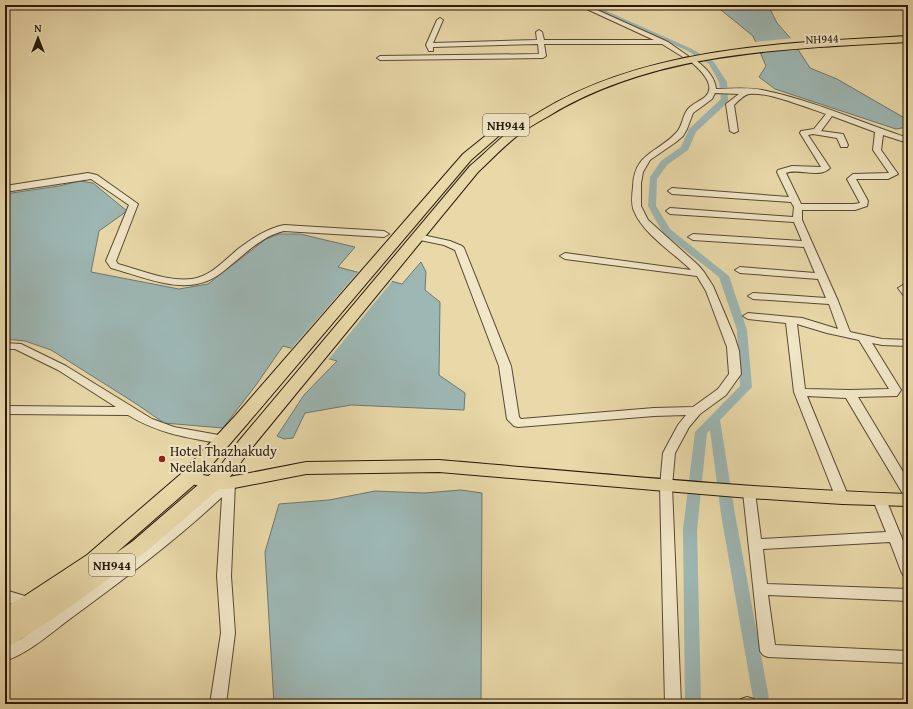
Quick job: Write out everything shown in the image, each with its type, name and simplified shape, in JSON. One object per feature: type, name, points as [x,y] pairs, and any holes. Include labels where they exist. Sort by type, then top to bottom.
[{"type":"highway","points":[[838,41],[908,31]]},
{"type":"highway","name":"NH944","points":[[838,41],[908,35]]},
{"type":"highway","name":"NH944","points":[[5,617],[30,603],[94,560],[189,478],[224,440],[468,157],[506,125],[552,99],[593,81],[639,67],[753,47],[838,41],[908,39]]},
{"type":"highway","points":[[838,41],[908,44]]},
{"type":"highway","name":"NH944","points":[[5,638],[45,613],[140,546],[221,483],[227,469],[418,237],[496,146],[522,126],[570,99],[634,74],[696,56]]},
{"type":"main road","points":[[189,478],[221,483],[306,468],[439,466],[673,486],[842,498],[908,500]]},
{"type":"street","points":[[581,5],[696,56],[702,69],[716,91]]},
{"type":"street","points":[[430,57],[431,48],[429,45],[440,20]]},
{"type":"street","points":[[380,58],[543,56],[539,32]]},
{"type":"street","points":[[429,45],[541,42],[662,42]]},
{"type":"street","points":[[673,704],[673,486],[669,453],[684,425],[696,411],[722,392],[735,374],[732,344],[711,291],[701,274],[646,224],[639,213],[637,206],[637,181],[644,160],[658,149],[672,142],[682,133],[690,112],[716,91],[747,91],[773,94],[854,120],[908,141]]},
{"type":"street","points":[[734,131],[730,104],[747,91]]},
{"type":"street","points":[[815,132],[830,113]]},
{"type":"street","points":[[672,191],[796,204],[855,207],[864,204],[864,201],[851,179],[853,177],[888,176],[894,174],[877,150],[879,131]]},
{"type":"street","points":[[844,145],[840,136],[815,132],[804,133],[826,168],[818,170],[789,169],[781,172],[796,204],[796,220],[833,301],[845,334]]},
{"type":"street","points":[[5,189],[88,176],[94,177],[134,204],[111,261],[114,266],[173,282],[187,282],[204,279],[264,235],[284,228],[384,234]]},
{"type":"street","points":[[670,211],[796,220]]},
{"type":"street","points":[[418,237],[447,243],[459,248],[505,366],[513,419],[518,423],[654,412],[696,411]]},
{"type":"street","points":[[693,237],[807,244]]},
{"type":"street","points":[[565,256],[701,274]]},
{"type":"street","points":[[740,270],[822,276]]},
{"type":"street","points":[[753,296],[833,301]]},
{"type":"street","points":[[748,316],[791,319],[845,334],[882,342],[908,343]]},
{"type":"street","points":[[791,319],[800,392],[842,498]]},
{"type":"street","points":[[800,392],[850,394],[893,393],[895,390],[863,338]]},
{"type":"street","points":[[5,346],[18,346],[62,368],[148,422],[172,431],[224,440]]},
{"type":"street","points":[[850,394],[908,491]]},
{"type":"street","points":[[5,410],[130,411]]},
{"type":"street","points":[[5,655],[44,630],[178,529],[221,483]]},
{"type":"street","points":[[218,704],[228,633],[224,576],[221,483]]},
{"type":"street","points":[[743,491],[756,544],[768,651],[908,657]]},
{"type":"street","points":[[880,500],[908,571]]},
{"type":"street","points":[[756,544],[894,537]]},
{"type":"street","points":[[762,589],[908,595]]},
{"type":"street","points":[[5,596],[30,603]]},
{"type":"water","points":[[713,5],[768,5],[777,23],[792,40],[810,68],[837,79],[908,120],[908,127],[896,129],[775,89],[759,77],[766,66],[753,36]]},
{"type":"water","points":[[80,181],[93,183],[127,211],[99,231],[91,272],[179,289],[208,284],[266,239],[279,234],[300,234],[355,247],[338,267],[402,284],[421,262],[426,272],[425,290],[440,302],[439,375],[465,393],[464,410],[351,405],[305,413],[293,438],[284,439],[277,436],[304,395],[337,361],[283,346],[256,385],[223,428],[164,423],[51,350],[25,341],[5,339],[5,194],[59,186]]},
{"type":"water","points":[[461,490],[482,493],[481,704],[274,704],[265,552],[279,504],[329,500],[375,491],[424,493]]},
{"type":"pier","points":[[793,38],[800,48],[760,53],[754,42]]},
{"type":"pier","points":[[359,271],[393,280],[328,360],[290,350]]},
{"type":"waterway","points":[[588,5],[690,50],[712,63],[723,82],[725,100],[692,131],[685,148],[664,163],[653,179],[652,206],[666,231],[724,276],[742,330],[746,387],[714,419]]},
{"type":"waterway","points":[[693,704],[690,530],[701,432],[714,419]]},
{"type":"waterway","points":[[714,419],[728,514],[762,704]]},
{"type":"place","name":"Hotel Thazhakudy Neelakandan","points":[[162,459]]}]
